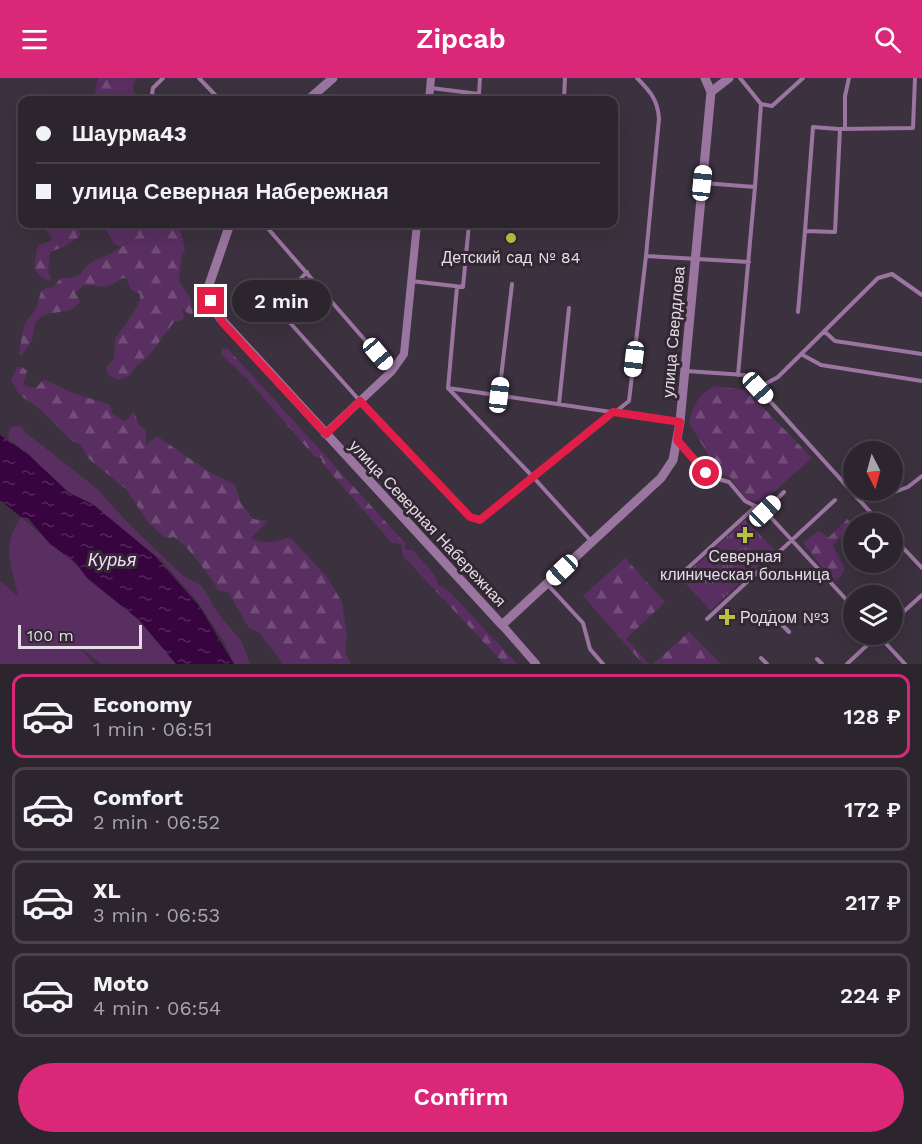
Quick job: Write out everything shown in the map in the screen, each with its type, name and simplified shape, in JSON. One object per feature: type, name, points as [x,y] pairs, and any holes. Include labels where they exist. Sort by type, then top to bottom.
[{"type":"street","points":[[313,96],[333,78]]},
{"type":"street","points":[[429,96],[431,78]]},
{"type":"street","name":"улица Свердлова","points":[[502,625],[670,468],[674,460],[680,422],[711,92],[705,78]]},
{"type":"street","points":[[711,92],[729,78]]},
{"type":"street","name":"улица Северная Набережная","points":[[229,228],[209,285],[209,296],[213,307],[223,323],[536,664]]},
{"type":"street","points":[[326,434],[392,371],[404,354],[417,228]]},
{"type":"lane","points":[[154,96],[153,88],[163,78]]},
{"type":"lane","points":[[199,78],[216,96]]},
{"type":"lane","points":[[430,88],[479,94],[480,78]]},
{"type":"lane","points":[[564,96],[565,78]]},
{"type":"lane","points":[[307,272],[275,306],[360,401],[470,517],[480,520],[630,400],[660,119],[654,95],[637,78]]},
{"type":"lane","points":[[740,78],[761,104],[772,106],[803,78]]},
{"type":"lane","points":[[805,231],[835,232],[845,96],[849,78]]},
{"type":"lane","points":[[798,312],[813,127],[913,128],[915,78]]},
{"type":"lane","points":[[738,375],[761,104]]},
{"type":"lane","points":[[702,183],[755,188]]},
{"type":"lane","points":[[268,228],[392,371]]},
{"type":"lane","points":[[411,281],[463,287],[469,228]]},
{"type":"lane","points":[[646,256],[748,261]]},
{"type":"lane","points":[[758,388],[778,376],[878,278],[892,274],[922,296]]},
{"type":"lane","points":[[499,395],[512,284]]},
{"type":"lane","points":[[457,286],[448,388],[591,542]]},
{"type":"lane","points":[[559,404],[569,308]]},
{"type":"lane","points":[[824,331],[835,341],[922,354]]},
{"type":"lane","points":[[801,354],[821,365],[922,381]]},
{"type":"lane","points":[[684,371],[745,375],[843,482]]},
{"type":"lane","points":[[448,388],[680,422]]},
{"type":"lane","points":[[677,440],[711,477],[729,482],[745,501],[765,511],[843,596]]},
{"type":"lane","points":[[903,489],[922,476]]},
{"type":"lane","points":[[765,511],[784,492]]},
{"type":"lane","points":[[707,619],[835,500]]},
{"type":"lane","points":[[860,501],[871,513]]},
{"type":"lane","points":[[678,578],[756,506]]},
{"type":"lane","points":[[903,548],[922,568]]},
{"type":"lane","points":[[547,583],[583,623],[590,649],[603,664]]},
{"type":"lane","points":[[903,612],[922,595]]},
{"type":"lane","points":[[770,612],[789,632]]},
{"type":"lane","points":[[847,664],[867,645]]},
{"type":"lane","points":[[887,645],[905,664]]},
{"type":"lane","points":[[761,658],[767,664]]},
{"type":"lane","points":[[817,659],[822,664]]},
{"type":"green space","points":[[98,78],[137,78],[133,90],[137,96],[96,96]]},
{"type":"green space","points":[[44,228],[76,228],[81,232],[80,236],[66,246],[50,252],[48,272],[52,278],[48,281],[38,274],[35,263],[38,245],[51,241],[52,238]]},
{"type":"green space","points":[[103,228],[141,228],[138,235],[120,247],[114,244]]},
{"type":"green space","points":[[143,228],[180,228],[185,250],[181,258],[179,281],[191,300],[193,314],[190,315],[182,308],[184,316],[182,320],[174,322],[147,358],[134,368],[130,375],[119,380],[108,375],[106,368],[114,359],[115,339],[132,315],[140,300],[140,294],[131,290],[127,279],[123,278],[106,286],[84,286],[75,293],[80,301],[77,306],[38,319],[30,343],[22,356],[19,353],[24,325],[36,308],[41,292],[53,287],[61,278],[77,276],[93,261],[106,256],[138,235],[137,231]]},
{"type":"green space","points":[[227,348],[405,543],[405,550],[413,550],[436,577],[438,585],[449,591],[517,664],[504,664],[403,556],[401,544],[392,543],[323,464],[321,458],[314,456],[248,380],[221,354],[221,349]]},
{"type":"green space","points":[[17,367],[22,367],[27,371],[23,385],[36,388],[44,379],[70,392],[110,405],[113,414],[125,421],[134,412],[139,425],[146,430],[146,445],[157,436],[209,472],[235,485],[241,503],[253,519],[268,521],[251,538],[261,542],[270,542],[290,537],[327,577],[342,602],[347,636],[345,652],[351,664],[282,664],[259,632],[249,628],[228,592],[218,590],[193,555],[174,537],[165,538],[148,522],[126,489],[88,458],[81,445],[71,440],[41,410],[21,396],[11,381]]},
{"type":"green space","points":[[715,386],[746,390],[812,458],[762,502],[747,500],[730,477],[719,472],[689,423],[697,401]]},
{"type":"green space","points":[[21,425],[25,432],[96,488],[128,523],[182,575],[202,586],[217,612],[242,642],[250,664],[234,664],[225,643],[197,601],[161,560],[89,502],[73,496],[8,439],[10,428]]},
{"type":"green space","points":[[21,517],[82,570],[87,578],[139,620],[176,664],[101,664],[78,646],[94,664],[0,664],[0,581],[18,596],[9,547]]},
{"type":"green space","points":[[745,520],[775,550],[711,610],[681,579]]},
{"type":"green space","points":[[843,523],[843,534],[833,545],[843,565],[843,572],[837,581],[820,565],[803,542],[818,531],[829,537]]},
{"type":"green space","points":[[625,558],[665,602],[626,639],[649,664],[643,664],[583,596]]},
{"type":"green space","points":[[689,632],[721,664],[653,664]]},
{"type":"water","name":"Курья","points":[[0,435],[28,454],[68,492],[94,505],[155,556],[200,607],[234,664],[176,664],[139,620],[87,578],[75,562],[50,544],[28,518],[21,517],[0,500]]},
{"type":"place","name":"Детский сад № 84","points":[[511,238]]},
{"type":"place","name":"Северная клиническая больница","points":[[745,535]]},
{"type":"place","name":"Роддом №3","points":[[727,617]]},
{"type":"route","points":[[211,301],[223,323],[326,434],[360,401],[470,517],[480,520],[613,412],[680,422],[677,440],[706,473]]}]
